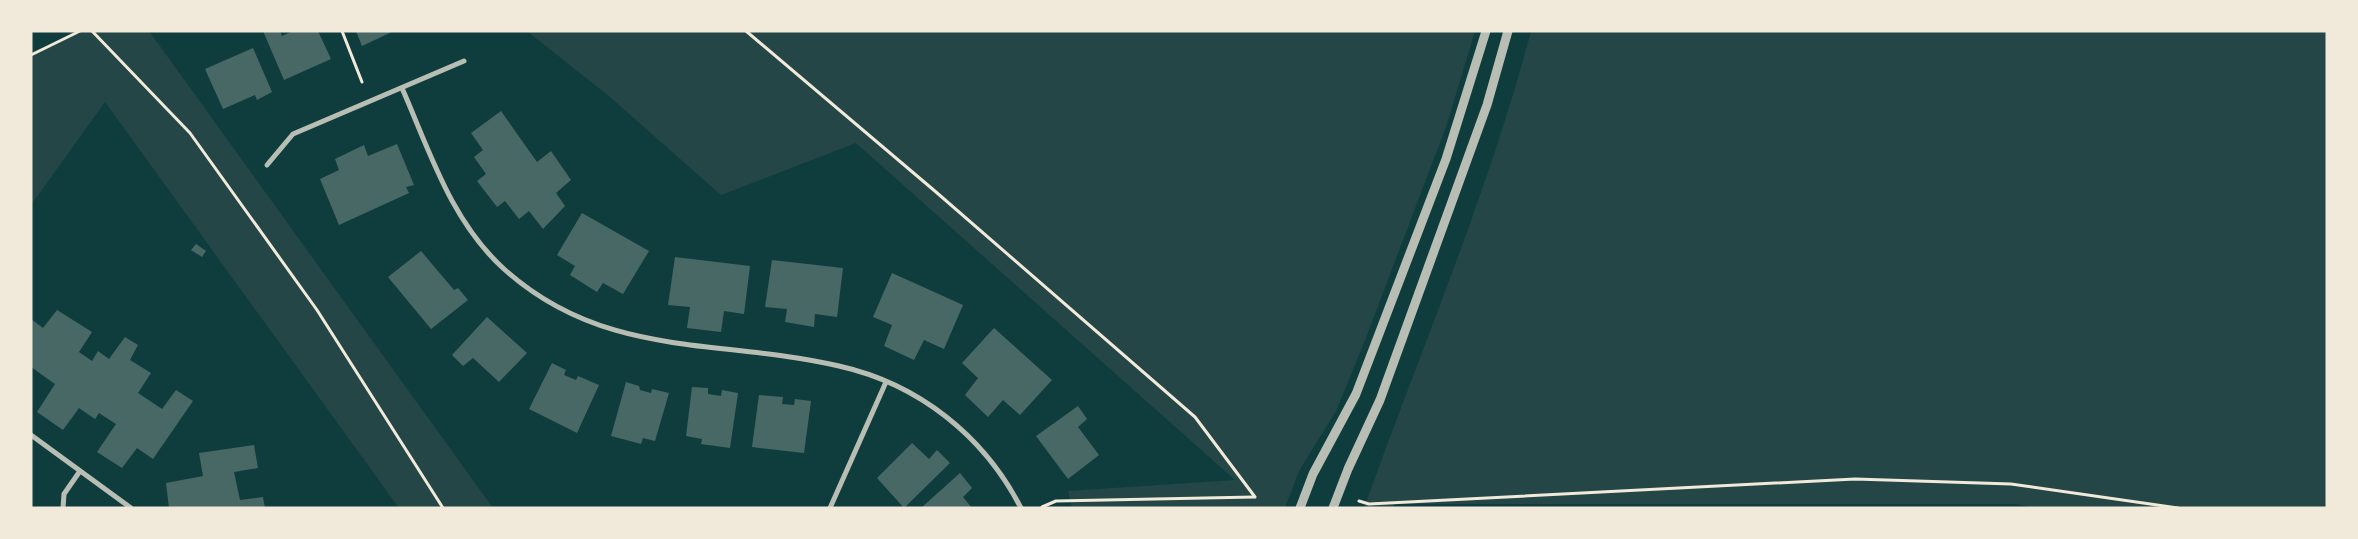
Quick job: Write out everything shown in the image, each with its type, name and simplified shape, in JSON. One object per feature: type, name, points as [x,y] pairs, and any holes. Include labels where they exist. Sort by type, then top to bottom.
[{"type":"street","points":[[1300,508],[1313,474],[1340,426],[1359,385],[1446,159],[1486,31]]},
{"type":"street","points":[[1334,508],[1348,469],[1380,400],[1487,105],[1508,31]]},
{"type":"street","points":[[267,166],[293,134],[464,61]]},
{"type":"street","points":[[402,88],[454,208],[483,247],[505,270],[560,308],[587,321],[652,340],[841,366],[886,382],[917,396],[965,430],[988,458],[1021,508]]},
{"type":"street","points":[[830,508],[886,382]]},
{"type":"street","points":[[31,435],[131,508]]},
{"type":"street","points":[[63,508],[67,487],[80,472]]},
{"type":"path","points":[[31,54],[80,31]]},
{"type":"path","points":[[92,31],[190,133],[317,310],[443,508]]},
{"type":"path","points":[[342,31],[370,101]]},
{"type":"path","points":[[746,31],[951,205],[1195,417],[1255,497],[1056,501],[1041,508]]},
{"type":"path","points":[[1354,499],[1369,504],[1855,478],[2011,484],[2178,508]]},
{"type":"shaded area","points":[[85,31],[149,31],[493,508],[399,508],[105,102],[31,205],[31,52]]},
{"type":"shaded area","points":[[527,31],[1475,31],[1447,124],[1364,343],[1336,411],[1299,471],[1285,508],[1072,508],[1068,491],[1235,480],[856,143],[721,195],[610,97]]},
{"type":"shaded area","points":[[1531,31],[2327,31],[2327,508],[2034,508],[2016,504],[1394,504],[1393,508],[1364,508],[1474,212],[1514,92]]},
{"type":"building","points":[[263,31],[280,31],[282,36],[293,31],[318,31],[331,59],[284,80]]},
{"type":"building","points":[[356,31],[394,31],[362,46]]},
{"type":"building","points":[[253,48],[272,92],[257,100],[255,95],[223,109],[205,69]]},
{"type":"building","points":[[501,111],[537,162],[551,151],[571,180],[556,193],[565,206],[543,229],[529,211],[519,219],[505,201],[497,207],[477,181],[486,174],[474,157],[483,150],[471,133]]},
{"type":"building","points":[[397,144],[414,185],[406,187],[409,193],[339,225],[320,179],[339,170],[335,159],[364,145],[368,156]]},
{"type":"building","points":[[582,213],[649,251],[623,294],[603,283],[597,292],[570,275],[575,266],[557,255]]},
{"type":"building","points":[[196,244],[206,251],[202,257],[191,250]]},
{"type":"building","points":[[421,251],[454,290],[458,288],[468,300],[431,329],[388,277]]},
{"type":"building","points":[[675,257],[750,266],[744,314],[724,311],[721,332],[687,328],[690,307],[668,305]]},
{"type":"building","points":[[772,260],[843,268],[837,317],[815,314],[814,327],[785,322],[787,309],[765,307]]},
{"type":"building","points":[[892,273],[963,305],[944,349],[924,340],[914,360],[884,346],[892,325],[873,317]]},
{"type":"building","points":[[57,310],[92,332],[79,352],[92,361],[98,351],[109,359],[125,337],[138,345],[130,360],[151,373],[138,393],[162,409],[176,390],[193,401],[153,459],[137,448],[122,468],[97,452],[116,424],[99,413],[95,419],[79,408],[63,430],[37,412],[55,384],[31,367],[31,319],[43,328]]},
{"type":"building","points":[[487,317],[527,353],[499,382],[473,358],[463,366],[452,355]]},
{"type":"building","points":[[994,328],[1052,380],[1020,415],[1003,400],[988,417],[965,395],[978,378],[962,363]]},
{"type":"building","points":[[552,363],[566,370],[564,375],[576,380],[578,376],[599,385],[577,433],[529,409]]},
{"type":"building","points":[[626,382],[639,386],[640,390],[651,393],[652,389],[669,393],[655,441],[643,438],[641,444],[611,436]]},
{"type":"building","points":[[692,387],[708,388],[708,394],[721,396],[722,390],[738,393],[730,448],[701,444],[702,439],[686,436]]},
{"type":"building","points":[[759,395],[783,397],[782,404],[794,405],[795,399],[811,401],[804,453],[752,447]]},
{"type":"building","points":[[1078,406],[1087,419],[1078,427],[1099,455],[1068,479],[1036,436]]},
{"type":"building","points":[[912,443],[929,459],[937,450],[950,463],[904,508],[877,478]]},
{"type":"building","points":[[254,445],[258,468],[234,472],[240,500],[263,497],[265,508],[169,508],[166,483],[203,476],[199,453]]},
{"type":"building","points":[[960,473],[972,488],[963,497],[972,508],[921,508]]}]
